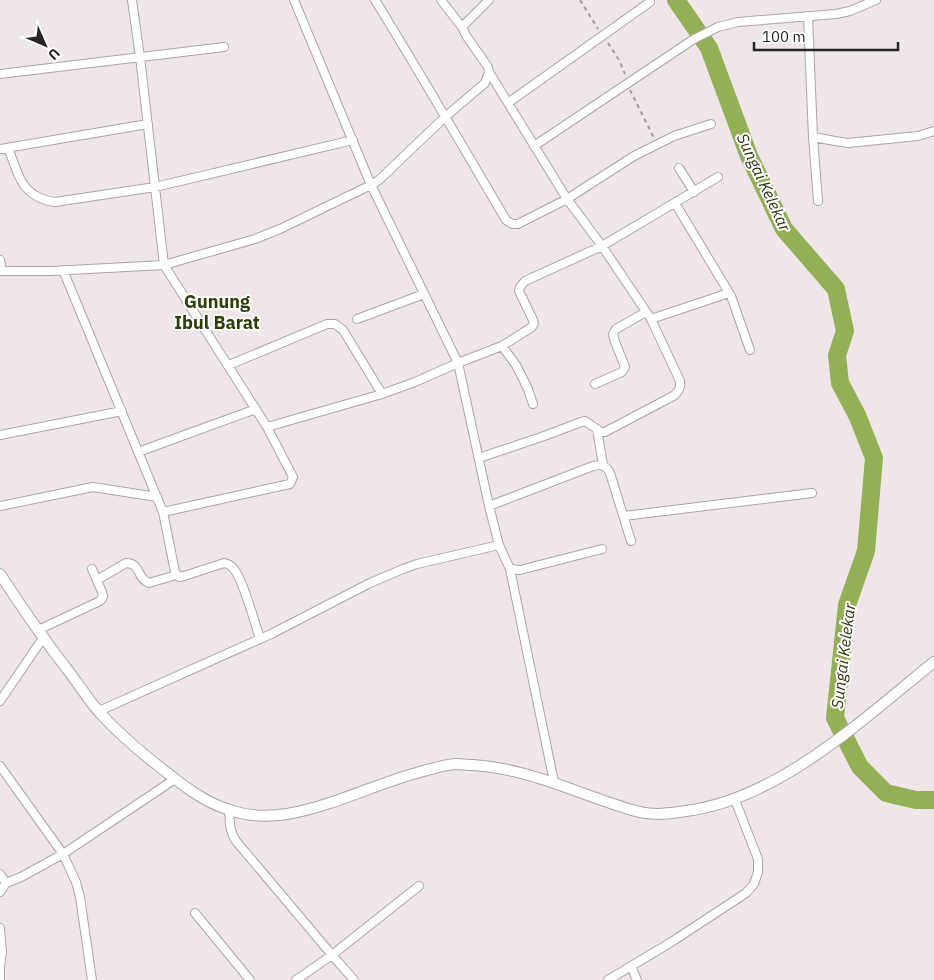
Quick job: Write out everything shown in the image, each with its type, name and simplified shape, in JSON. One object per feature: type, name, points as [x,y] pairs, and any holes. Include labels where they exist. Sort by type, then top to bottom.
[{"type":"street","points":[[132,0],[164,265],[267,427],[293,477],[290,484],[163,512]]},
{"type":"street","points":[[294,0],[371,185],[458,363],[489,506],[499,545],[510,568],[554,782]]},
{"type":"street","points":[[375,0],[509,223],[518,224],[567,199],[634,156],[657,144],[674,136],[711,124]]},
{"type":"street","points":[[441,0],[488,66],[489,72],[567,199],[602,246],[646,312],[680,381],[679,390],[675,395],[605,432],[601,432],[585,421],[479,458]]},
{"type":"street","points":[[462,27],[467,20],[490,0]]},
{"type":"street","points":[[534,146],[694,39],[718,27],[738,22],[842,13],[876,0]]},
{"type":"street","points":[[508,103],[650,2]]},
{"type":"street","points":[[808,16],[813,137],[818,201]]},
{"type":"street","points":[[1,73],[224,47]]},
{"type":"street","points":[[0,260],[1,271],[50,271],[164,265],[255,239],[371,185],[485,82],[489,72]]},
{"type":"street","points":[[148,124],[2,147],[23,185],[46,201],[62,202],[155,187],[353,140]]},
{"type":"street","points":[[813,137],[848,142],[918,136],[934,131]]},
{"type":"street","points":[[678,168],[694,192]]},
{"type":"street","points":[[267,427],[382,394],[502,346],[530,330],[534,323],[520,291],[520,287],[525,280],[602,246],[718,177]]},
{"type":"street","points":[[674,203],[729,293],[750,350]]},
{"type":"street","points":[[63,270],[163,512],[176,575]]},
{"type":"street","points":[[650,319],[729,293]]},
{"type":"street","points":[[357,319],[424,294]]},
{"type":"street","points":[[596,384],[624,370],[626,367],[613,334],[616,329],[646,312]]},
{"type":"street","points":[[228,365],[327,324],[335,324],[343,330],[382,394]]},
{"type":"street","points":[[502,346],[516,365],[533,404]]},
{"type":"street","points":[[138,452],[256,409]]},
{"type":"street","points":[[0,435],[122,411]]},
{"type":"street","points":[[597,429],[603,465]]},
{"type":"street","points":[[489,506],[599,464],[606,467],[610,472],[631,541]]},
{"type":"street","points":[[0,506],[94,487],[157,497]]},
{"type":"street","points":[[624,516],[812,493]]},
{"type":"street","points":[[98,711],[260,639],[370,583],[403,569],[499,545]]},
{"type":"street","points":[[510,568],[520,570],[602,549]]},
{"type":"street","points":[[97,580],[121,564],[126,563],[135,565],[141,577],[145,582],[149,583],[176,575],[184,576],[224,563],[230,564],[240,578],[260,639]]},
{"type":"street","points":[[0,702],[41,634],[103,597],[92,568]]},
{"type":"street","points":[[0,574],[41,634],[98,711],[131,744],[192,792],[211,803],[229,810],[260,816],[286,814],[309,809],[405,776],[456,764],[513,770],[554,782],[633,811],[653,815],[699,810],[734,800],[790,771],[837,740],[934,662]]},
{"type":"street","points":[[0,766],[63,854],[76,882],[80,896],[92,980]]},
{"type":"street","points":[[0,892],[6,883],[63,854],[175,779]]},
{"type":"street","points":[[608,980],[730,904],[746,893],[754,884],[758,872],[758,859],[734,800]]},
{"type":"street","points":[[229,810],[230,829],[236,841],[354,980]]},
{"type":"street","points":[[0,874],[6,883]]},
{"type":"street","points":[[296,980],[332,955],[419,886]]},
{"type":"street","points":[[196,913],[250,980]]},
{"type":"street","points":[[0,928],[2,952],[0,980]]},
{"type":"street","points":[[631,966],[637,980]]},
{"type":"path","points":[[580,0],[619,60],[631,92],[657,144]]},
{"type":"waterway","name":"Sungai Kelekar","points":[[676,0],[709,48],[749,156],[784,229],[836,289],[845,331],[837,355],[840,383],[857,415],[874,458],[866,551],[847,605],[835,718],[860,767],[886,793],[916,800],[934,800]]},
{"type":"district","name":"Gunung Ibul Barat","points":[[217,312]]}]
